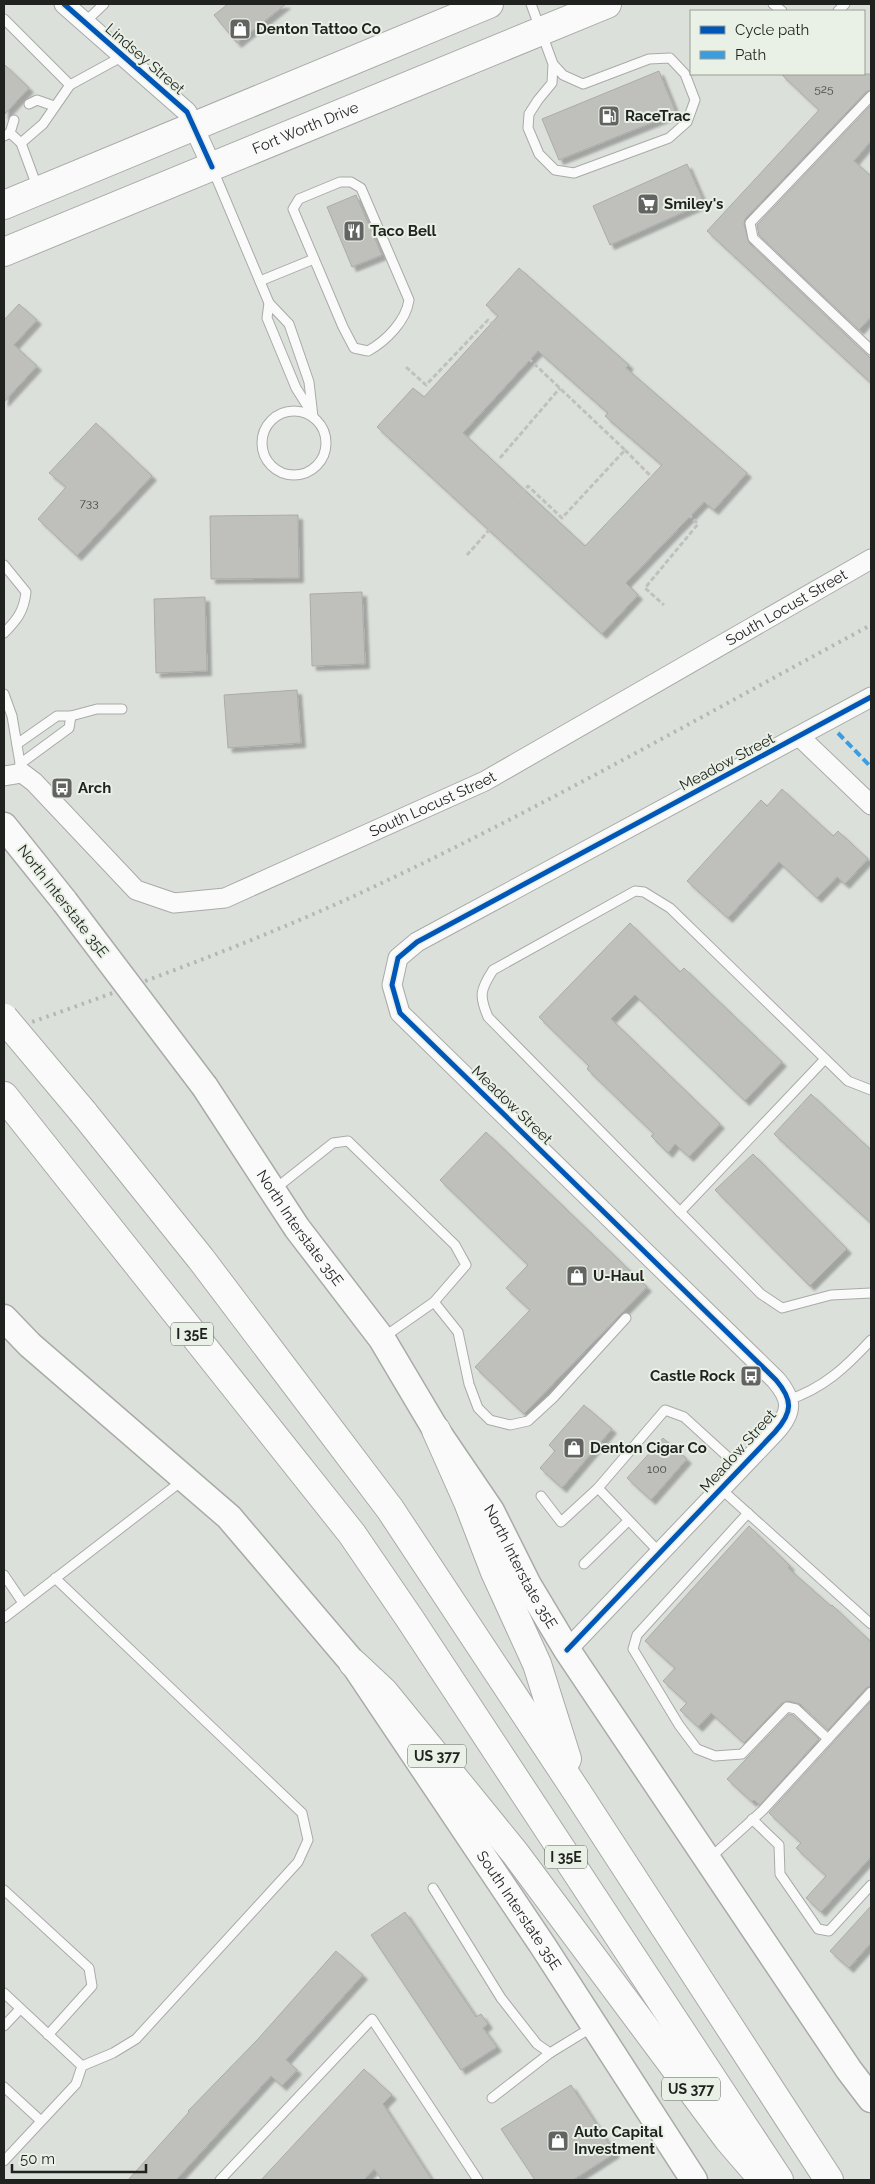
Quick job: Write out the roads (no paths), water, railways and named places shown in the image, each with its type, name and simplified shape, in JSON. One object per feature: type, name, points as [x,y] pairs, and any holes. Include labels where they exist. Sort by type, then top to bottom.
[{"type":"main road","points":[[4,205],[193,125],[489,4]]},
{"type":"main road","name":"Fort Worth Drive","points":[[4,252],[607,4]]},
{"type":"main road","name":"North Interstate 35E","points":[[4,826],[65,902],[206,1086],[297,1228],[382,1339],[436,1430],[491,1511],[528,1586],[567,1650]]},
{"type":"main road","name":"I 35E","points":[[4,1018],[83,1112],[201,1259],[390,1509],[577,1792],[829,2180]]},
{"type":"main road","name":"I 35E","points":[[4,1096],[214,1363],[352,1534],[410,1619],[779,2180]]},
{"type":"main road","points":[[4,1318],[30,1345],[229,1517],[345,1654]]},
{"type":"main road","points":[[436,1430],[468,1502],[495,1572],[537,1664],[577,1792]]},
{"type":"main road","points":[[567,1650],[871,2099]]},
{"type":"main road","name":"South Interstate 35E","points":[[345,1654],[594,2026],[694,2180]]},
{"type":"main road","name":"US 377","points":[[345,1654],[384,1692],[509,1846],[728,2139],[764,2180]]},
{"type":"street","name":"Lindsey Street","points":[[64,4],[187,112],[212,168]]},
{"type":"street","name":"South Locust Street","points":[[21,769],[136,890],[174,904],[225,898],[485,781],[871,560]]},
{"type":"street","name":"Meadow Street","points":[[567,1650],[786,1420],[790,1408],[784,1389],[776,1380],[400,1013],[392,984],[398,958],[417,942],[871,697]]},
{"type":"street","points":[[800,737],[871,804]]},
{"type":"street","points":[[4,776],[21,769]]},
{"type":"lane","points":[[85,22],[103,4]]},
{"type":"lane","points":[[531,4],[553,64],[552,83],[529,114],[528,128],[539,154],[555,170],[574,173],[668,138],[687,122],[695,100],[685,74],[670,58],[648,59],[583,84],[563,75],[553,64]]},
{"type":"lane","points":[[4,19],[70,85]]},
{"type":"lane","points":[[22,143],[42,124],[70,85],[123,56]]},
{"type":"lane","points":[[871,96],[750,223],[753,238],[871,350]]},
{"type":"lane","points":[[28,104],[37,100],[54,106]]},
{"type":"lane","points":[[14,120],[7,134],[22,143],[39,190]]},
{"type":"lane","points":[[212,168],[270,303],[289,324],[309,382],[313,417]]},
{"type":"lane","points":[[340,182],[351,182],[361,188],[409,300],[407,312],[377,346],[368,351],[354,348],[314,259],[293,209],[300,199],[340,182]]},
{"type":"lane","points":[[260,280],[314,259]]},
{"type":"lane","points":[[270,303],[267,318],[296,388],[313,417],[321,425],[326,445],[320,462],[305,474],[284,474],[275,469],[267,462],[263,452],[262,437],[268,423],[284,412],[304,412],[313,417]]},
{"type":"lane","points":[[4,565],[26,592],[24,607],[17,621],[4,633]]},
{"type":"lane","points":[[4,694],[12,716],[21,769]]},
{"type":"lane","points":[[18,744],[57,716],[71,716],[97,709],[122,709]]},
{"type":"lane","points":[[21,769],[69,728],[71,716]]},
{"type":"lane","points":[[871,1090],[848,1081],[670,908],[644,892],[635,891],[493,970],[483,985],[481,1000],[488,1017],[760,1294],[782,1308],[831,1295],[871,1293]]},
{"type":"lane","points":[[680,1212],[825,1058]]},
{"type":"lane","points":[[270,1188],[280,1185],[333,1143],[348,1141],[455,1245],[466,1265],[434,1302],[382,1339]]},
{"type":"lane","points":[[434,1302],[458,1332],[469,1384],[478,1408],[490,1420],[510,1424],[528,1421],[553,1398],[626,1318]]},
{"type":"lane","points":[[788,1400],[815,1388],[846,1368],[871,1340]]},
{"type":"lane","points":[[541,1496],[561,1522],[598,1488],[665,1410],[684,1417],[740,1469]]},
{"type":"lane","points":[[4,1618],[185,1478]]},
{"type":"lane","points":[[598,1488],[660,1554]]},
{"type":"lane","points":[[721,1489],[871,1624]]},
{"type":"lane","points":[[748,1513],[637,1635],[634,1649],[679,1725],[697,1749],[715,1756],[742,1754],[787,1707],[796,1710],[828,1739]]},
{"type":"lane","points":[[584,1564],[628,1521]]},
{"type":"lane","points":[[4,1575],[23,1604]]},
{"type":"lane","points":[[4,2161],[76,2084],[82,2066],[113,2053],[136,2039],[298,1862],[308,1840],[302,1813],[55,1578]]},
{"type":"lane","points":[[708,1860],[752,1819],[871,1692]]},
{"type":"lane","points":[[752,1819],[780,1845],[780,1874],[818,1929],[829,1931],[871,1885]]},
{"type":"lane","points":[[433,1888],[501,1998],[537,2044],[550,2053]]},
{"type":"lane","points":[[4,1890],[89,1968],[92,1986],[48,2035]]},
{"type":"lane","points":[[4,1993],[82,2066]]},
{"type":"lane","points":[[4,2026],[20,2009]]},
{"type":"lane","points":[[220,2180],[372,2019],[478,2180]]},
{"type":"lane","points":[[492,2098],[550,2053],[594,2026]]},
{"type":"lane","points":[[4,2087],[41,2121]]},
{"type":"railway","points":[[4,1032],[224,951],[354,896],[420,865],[550,798],[871,625]]},
{"type":"place","name":"Denton Tattoo Co","points":[[240,29]]},
{"type":"place","name":"RaceTrac","points":[[609,116]]},
{"type":"place","name":"Smiley's","points":[[648,204]]},
{"type":"place","name":"Taco Bell","points":[[354,231]]},
{"type":"place","name":"Arch","points":[[62,788]]},
{"type":"place","name":"U-Haul","points":[[577,1276]]},
{"type":"place","name":"Castle Rock","points":[[751,1376]]},
{"type":"place","name":"Denton Cigar Co","points":[[574,1448]]},
{"type":"place","name":"Auto Capital Investment","points":[[558,2141]]}]
